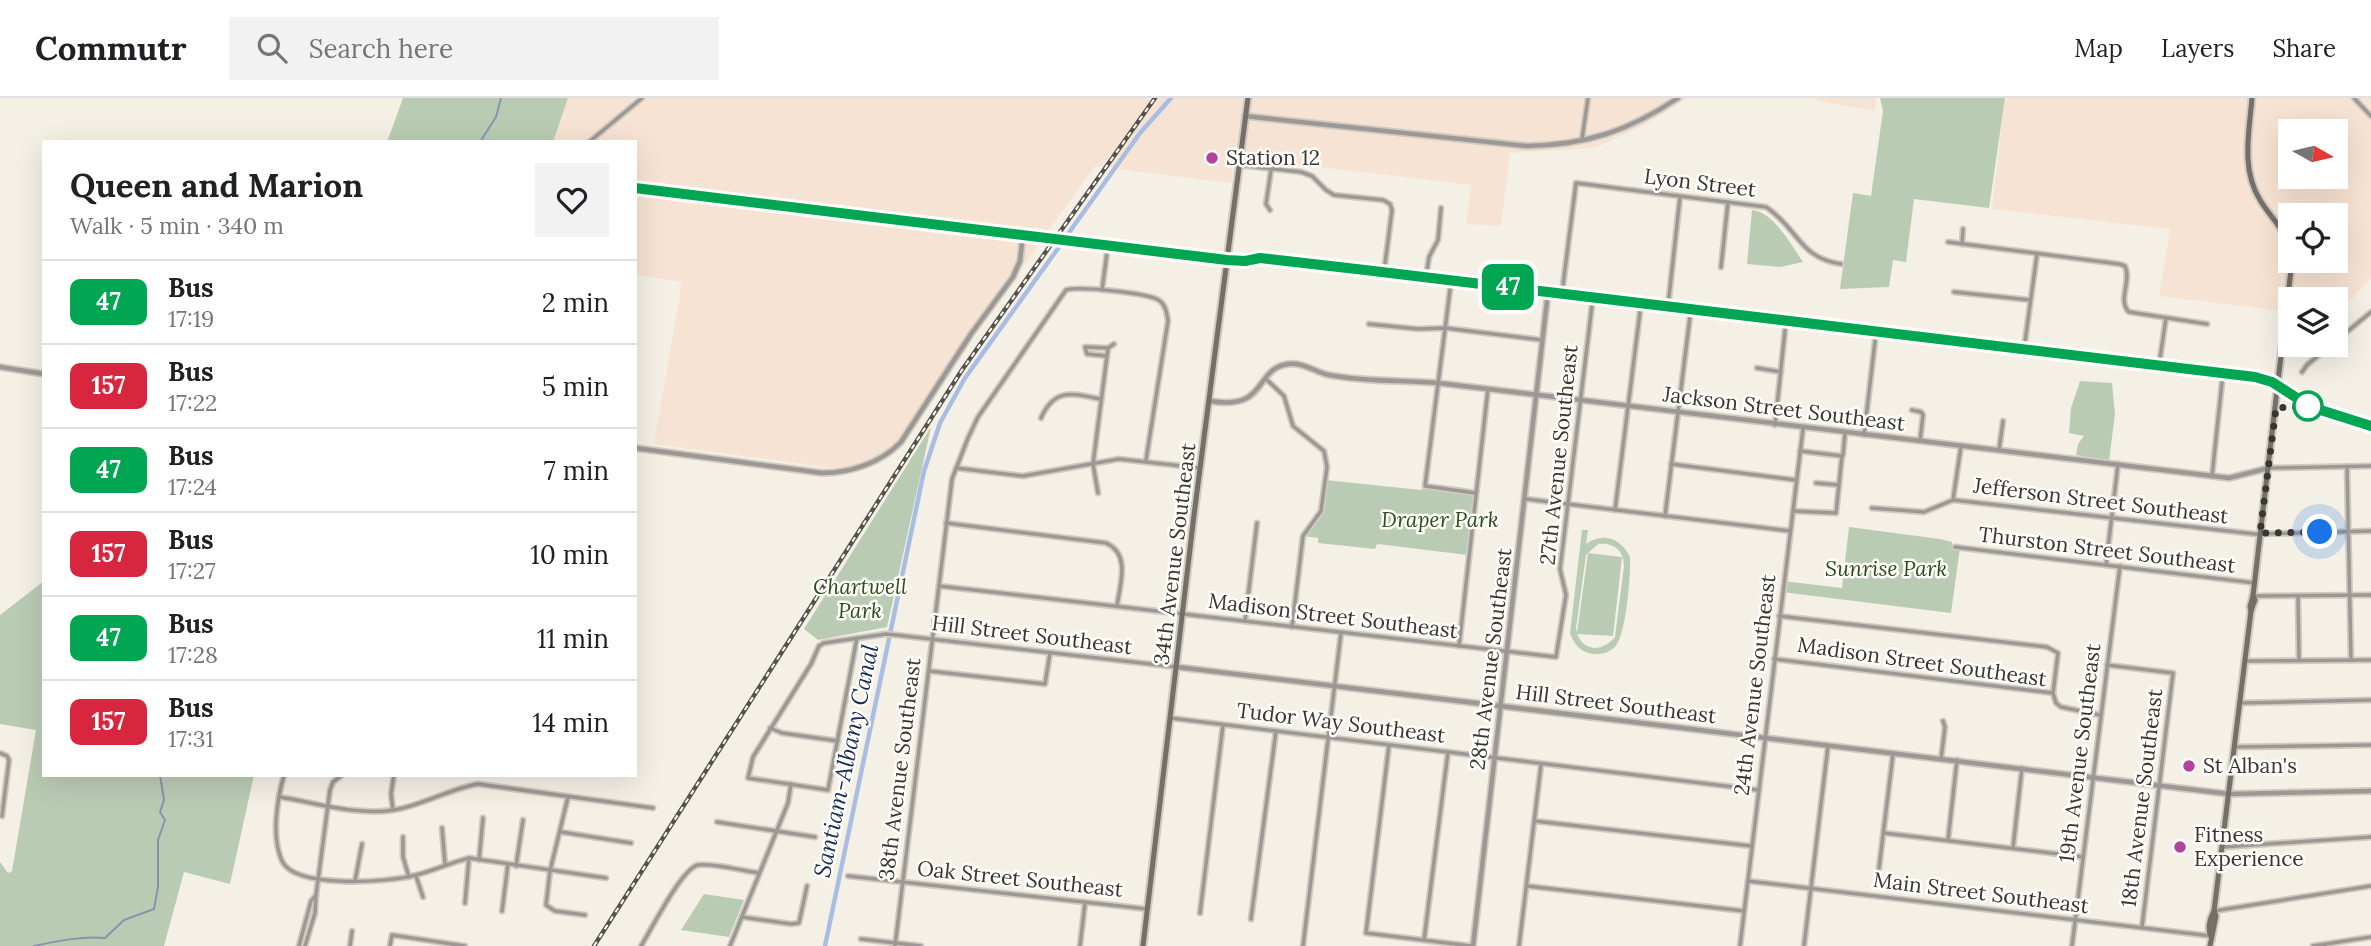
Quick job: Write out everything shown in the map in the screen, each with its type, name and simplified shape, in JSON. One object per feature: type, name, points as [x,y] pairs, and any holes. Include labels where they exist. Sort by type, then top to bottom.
[{"type":"main road","name":"34th Avenue Southeast","points":[[1143,946],[1248,98]]},
{"type":"main road","points":[[2252,98],[2247,167],[2251,184],[2278,224]]},
{"type":"main road","points":[[2210,946],[2214,933],[2214,911],[2251,599],[2293,273]]},
{"type":"street","points":[[591,140],[642,98]]},
{"type":"street","points":[[1582,142],[1588,98]]},
{"type":"street","points":[[1245,116],[1527,146],[1559,145],[1618,132],[1655,114],[1678,98]]},
{"type":"street","points":[[2354,98],[2371,116]]},
{"type":"street","points":[[1239,165],[1301,172],[1312,176],[1334,195],[1383,200],[1390,204],[1392,210],[1384,273]]},
{"type":"street","points":[[1270,210],[1266,204],[1271,170]]},
{"type":"street","name":"Lyon Street","points":[[1562,294],[1576,183],[1766,207],[1775,213],[1815,257],[1841,264]]},
{"type":"street","points":[[637,188],[1227,260],[1260,258],[1426,277],[2223,373],[2262,379],[2279,386],[2311,407],[2371,426]]},
{"type":"street","points":[[1668,306],[1680,197]]},
{"type":"street","points":[[1721,267],[1728,202]]},
{"type":"street","points":[[1426,277],[1429,257],[1438,240],[1441,208]]},
{"type":"street","points":[[1962,244],[1963,229]]},
{"type":"street","points":[[637,448],[822,473],[848,471],[871,463],[894,450],[901,442],[971,334],[1013,277],[1020,261],[1023,235]]},
{"type":"street","points":[[1948,242],[2126,266],[2129,274],[2125,308],[2129,312],[2207,324]]},
{"type":"street","points":[[1108,246],[1102,290],[1154,297],[1163,303],[1167,314],[1146,460]]},
{"type":"street","points":[[2024,349],[2037,254]]},
{"type":"street","points":[[1451,282],[1425,486],[1475,493]]},
{"type":"street","name":"38th Avenue Southeast","points":[[895,945],[946,523],[956,468],[968,438],[991,396],[1066,290],[1102,290]]},
{"type":"street","name":"28th Avenue Southeast","points":[[1472,946],[1548,292]]},
{"type":"street","points":[[1954,292],[2031,300]]},
{"type":"street","name":"27th Avenue Southeast","points":[[1556,657],[1566,595],[1560,569],[1594,297]]},
{"type":"street","points":[[1615,510],[1642,304]]},
{"type":"street","points":[[1665,516],[1690,309]]},
{"type":"street","points":[[2348,331],[2371,312]]},
{"type":"street","points":[[2159,365],[2166,318]]},
{"type":"street","points":[[1775,425],[1786,321]]},
{"type":"street","points":[[1369,324],[1418,330],[1445,328],[1542,340]]},
{"type":"street","points":[[1864,435],[1875,333]]},
{"type":"street","points":[[1107,356],[1087,354],[1084,349],[1087,346],[1108,348],[1114,344]]},
{"type":"street","points":[[1098,493],[1093,464],[1108,348]]},
{"type":"street","points":[[2302,372],[2317,357]]},
{"type":"street","name":"Jackson Street Southeast","points":[[1210,401],[1229,404],[1242,401],[1256,392],[1278,367],[1291,364],[1302,365],[1328,375],[1438,383],[1802,429],[1961,445],[2229,478],[2269,468],[2371,466]]},
{"type":"street","points":[[0,368],[42,374]]},
{"type":"street","points":[[1757,368],[1781,372]]},
{"type":"street","points":[[2212,476],[2223,373]]},
{"type":"street","points":[[1266,379],[1284,396],[1293,426],[1324,451],[1327,467],[1321,512],[1303,536],[1292,627]]},
{"type":"street","points":[[1459,646],[1488,389]]},
{"type":"street","points":[[1041,418],[1050,400],[1059,396],[1069,394],[1101,399]]},
{"type":"street","points":[[1912,410],[1923,415],[1920,441]]},
{"type":"street","points":[[1999,450],[2003,421]]},
{"type":"street","name":"24th Avenue Southeast","points":[[1740,946],[1802,429]]},
{"type":"street","points":[[1792,511],[1834,515],[1845,433]]},
{"type":"street","points":[[1872,508],[1924,512],[1953,500],[1961,445]]},
{"type":"street","points":[[1800,451],[1843,456]]},
{"type":"street","points":[[956,468],[1023,475],[1119,459],[1146,460],[1201,469]]},
{"type":"street","points":[[1671,464],[1796,480]]},
{"type":"street","points":[[2106,565],[2118,464]]},
{"type":"street","points":[[2347,467],[2351,660]]},
{"type":"street","points":[[1816,483],[1839,485]]},
{"type":"street","points":[[1526,499],[1790,531]]},
{"type":"street","name":"Jefferson Street Southeast","points":[[1953,500],[2255,534],[2371,531]]},
{"type":"street","points":[[946,523],[1106,543],[1118,551],[1122,566],[1116,606]]},
{"type":"street","points":[[1245,621],[1257,523]]},
{"type":"street","name":"Thurston Street Southeast","points":[[1955,547],[2255,583]]},
{"type":"street","name":"19th Avenue Southeast","points":[[2072,945],[2120,566]]},
{"type":"street","name":"Madison Street Southeast","points":[[939,586],[1556,657]]},
{"type":"street","name":"Thurston Street Southeast","points":[[2253,596],[2371,595]]},
{"type":"street","points":[[2298,597],[2298,661]]},
{"type":"street","points":[[1779,615],[2047,647],[2055,651],[2058,657],[2053,693]]},
{"type":"street","points":[[1303,946],[1341,633]]},
{"type":"street","name":"Hill Street Southeast","points":[[791,785],[748,778],[753,757],[811,664],[819,646],[886,634],[2229,794],[2371,792]]},
{"type":"street","points":[[730,946],[788,803],[791,785],[828,790],[857,638]]},
{"type":"street","points":[[929,671],[1045,684],[1050,653]]},
{"type":"street","name":"Madison Street Southeast","points":[[1774,659],[2053,693],[2056,703],[2061,707],[2100,715]]},
{"type":"street","points":[[2245,661],[2371,660]]},
{"type":"street","name":"18th Avenue Southeast","points":[[2107,665],[2173,673],[2142,927]]},
{"type":"street","points":[[2240,703],[2371,700]]},
{"type":"street","name":"Tudor Way Southeast","points":[[1170,718],[1495,760],[1758,790]]},
{"type":"street","points":[[1941,759],[1945,727],[1943,721]]},
{"type":"street","points":[[1200,913],[1223,725]]},
{"type":"street","points":[[771,728],[782,733],[838,741]]},
{"type":"street","points":[[1251,919],[1276,731]]},
{"type":"street","points":[[1389,745],[1366,933],[1472,946]]},
{"type":"street","points":[[2235,747],[2371,745]]},
{"type":"street","points":[[1804,946],[1828,746]]},
{"type":"street","points":[[1424,940],[1448,752]]},
{"type":"street","points":[[0,753],[9,760],[2,816]]},
{"type":"street","points":[[1879,868],[1893,754]]},
{"type":"street","points":[[1948,840],[1957,760]]},
{"type":"street","points":[[1519,946],[1541,765]]},
{"type":"street","points":[[2013,848],[2022,768]]},
{"type":"street","points":[[284,777],[277,829],[283,862],[296,873],[318,879],[379,883],[416,876],[469,858],[606,878]]},
{"type":"street","points":[[305,946],[315,914],[328,804],[333,782],[339,777]]},
{"type":"street","points":[[393,810],[391,794],[394,777]]},
{"type":"street","points":[[280,797],[365,811],[393,810],[478,784],[653,808]]},
{"type":"street","points":[[568,797],[550,871],[546,905],[555,911],[585,915]]},
{"type":"street","points":[[479,860],[483,818]]},
{"type":"street","points":[[516,866],[523,820]]},
{"type":"street","points":[[1535,821],[1751,846]]},
{"type":"street","points":[[716,822],[815,837]]},
{"type":"street","points":[[442,828],[445,864]]},
{"type":"street","points":[[560,832],[631,843]]},
{"type":"street","points":[[1884,833],[2083,857]]},
{"type":"street","points":[[402,836],[403,857],[409,877]]},
{"type":"street","points":[[2222,847],[2371,837]]},
{"type":"street","points":[[355,881],[362,844]]},
{"type":"street","points":[[465,904],[469,858]]},
{"type":"street","points":[[502,911],[509,864]]},
{"type":"street","points":[[641,946],[682,878],[692,868],[697,865],[759,873]]},
{"type":"street","points":[[416,876],[423,897]]},
{"type":"street","name":"Oak Street Southeast","points":[[848,876],[1147,909]]},
{"type":"street","name":"Main Street Southeast","points":[[1748,881],[2211,936]]},
{"type":"street","points":[[1527,886],[1744,911]]},
{"type":"street","points":[[2214,911],[2371,886]]},
{"type":"street","points":[[742,917],[799,923],[807,887]]},
{"type":"street","points":[[299,946],[311,901],[316,895]]},
{"type":"street","points":[[1080,946],[1085,902]]},
{"type":"street","points":[[350,946],[352,931]]},
{"type":"street","points":[[302,933],[307,935]]},
{"type":"street","points":[[390,946],[392,935],[465,946]]},
{"type":"street","points":[[2314,946],[2371,937]]},
{"type":"street","points":[[861,939],[921,946]]},
{"type":"shaded area","points":[[568,98],[1688,98],[1645,125],[1594,148],[1510,153],[1501,226],[1466,224],[1471,185],[1235,157],[1231,183],[1095,166],[894,446],[868,464],[839,469],[654,444],[682,282],[637,275],[637,140],[554,140]]},
{"type":"shaded area","points":[[1816,98],[1876,98],[1875,111],[1818,101]]},
{"type":"shaded area","points":[[2005,98],[2371,98],[2371,278],[2348,303],[2348,287],[2278,287],[2278,310],[2159,296],[2170,229],[1992,209]]},
{"type":"green space","points":[[403,98],[568,98],[554,140],[388,140]]},
{"type":"green space","points":[[1880,98],[2005,98],[1989,208],[1914,199],[1906,262],[1893,260],[1889,287],[1840,289],[1853,193],[1871,196],[1883,111]]},
{"type":"green space","points":[[1752,210],[1760,212],[1775,223],[1803,262],[1780,267],[1747,264]]},
{"type":"green space","points":[[2080,381],[2112,383],[2115,414],[2109,461],[2076,455],[2078,444],[2084,436],[2069,433],[2071,408]]},
{"type":"green space","name":"Chartwell Park","points":[[931,427],[887,627],[818,640],[804,629]]},
{"type":"green space","name":"Draper Park","points":[[1325,480],[1421,490],[1425,486],[1475,493],[1468,555],[1377,544],[1375,549],[1318,543],[1318,538],[1303,536],[1321,511]]},
{"type":"green space","name":"Sunrise Park","points":[[1849,527],[1940,539],[1952,542],[1952,548],[1960,548],[1951,613],[1782,592],[1783,581],[1842,588]]},
{"type":"green space","points":[[1582,530],[1588,530],[1586,544],[1599,538],[1611,539],[1622,545],[1630,557],[1625,615],[1617,644],[1607,652],[1596,654],[1584,651],[1570,633]],"holes":[[[1598,544],[1617,548],[1622,556],[1624,566],[1615,637],[1605,645],[1594,648],[1580,640],[1577,634],[1613,636],[1622,557],[1588,553]],[[1588,553],[1577,633],[1586,555]]]},
{"type":"green space","points":[[42,583],[42,777],[254,777],[230,884],[184,872],[164,946],[0,946],[0,862],[8,873],[12,871],[36,730],[0,724],[0,615]]},
{"type":"green space","points":[[704,894],[744,900],[729,937],[681,930]]},
{"type":"waterway","points":[[481,140],[496,117],[501,98]]},
{"type":"waterway","name":"Santiam-Albany Canal","points":[[1068,234],[1140,133],[1171,98]]},
{"type":"waterway","name":"Santiam-Albany Canal","points":[[825,946],[924,471],[940,423],[965,378],[1059,247]]},
{"type":"waterway","points":[[34,946],[78,938],[105,938],[124,920],[154,909],[158,887],[158,840],[165,820],[160,812],[164,800],[160,777]]},
{"type":"railway","points":[[594,946],[962,370],[1155,98]]},
{"type":"bus line","name":"47","points":[[637,188],[1227,260],[1260,258],[1451,282],[1496,285],[2255,377],[2272,382],[2311,407],[2371,426]]},
{"type":"place","name":"Station 12","points":[[1212,158]]},
{"type":"place","name":"St Alban's","points":[[2189,766]]},
{"type":"place","name":"Fitness Experience","points":[[2180,847]]},
{"type":"route","points":[[2308,406],[2276,408],[2260,533],[2320,532]]}]
